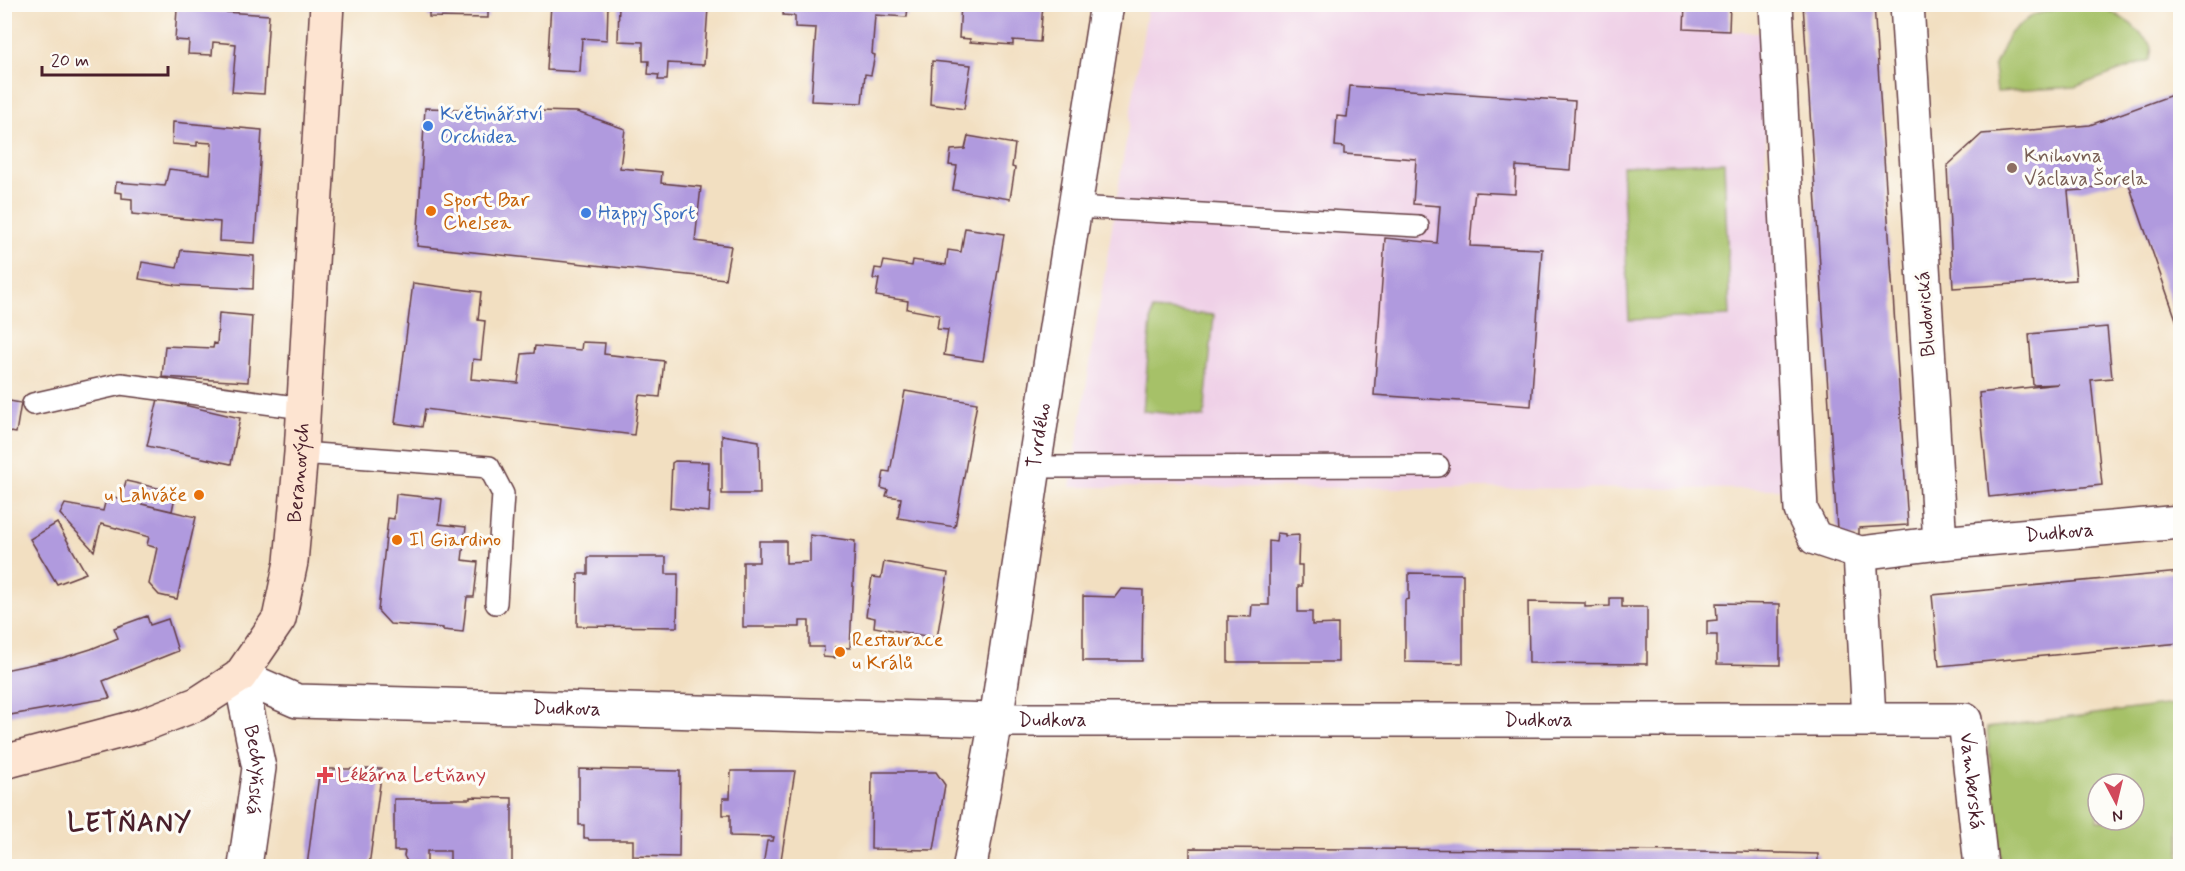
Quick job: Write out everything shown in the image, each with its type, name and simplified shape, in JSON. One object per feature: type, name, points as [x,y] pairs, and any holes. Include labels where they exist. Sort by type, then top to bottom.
[{"type":"street","name":"Beranových","points":[[4,762],[140,726],[197,704],[240,676],[279,619],[291,562],[301,453],[327,4]]},
{"type":"street","name":"Tvrdého","points":[[970,867],[996,720],[1107,4]]},
{"type":"street","points":[[1776,4],[1801,510],[1815,538],[1860,553],[1940,543]]},
{"type":"street","name":"Bludovická","points":[[1907,4],[1940,543]]},
{"type":"street","name":"Dudkova","points":[[1940,543],[2181,522]]},
{"type":"street","points":[[1860,553],[1869,719]]},
{"type":"street","name":"Dudkova","points":[[240,676],[297,701],[996,720],[1869,719]]},
{"type":"street","name":"Bechyňská","points":[[240,676],[259,768],[245,867]]},
{"type":"street","name":"Vamberská","points":[[1869,719],[1965,720],[1981,867]]},
{"type":"lane","points":[[1076,207],[1418,226]]},
{"type":"lane","points":[[33,404],[121,384],[303,408]]},
{"type":"lane","points":[[301,453],[489,467],[503,494],[496,603]]},
{"type":"lane","points":[[1034,467],[1438,466]]},
{"type":"shaded area","points":[[1685,4],[1684,29],[1768,33],[1765,184],[1777,185],[1796,489],[1070,487],[1148,5]]},
{"type":"green space","points":[[2103,6],[2131,24],[2152,46],[2150,60],[2075,87],[1997,92],[1994,67],[2009,34],[2033,15],[2056,9]]},
{"type":"green space","points":[[1724,162],[1730,316],[1629,320],[1622,166]]},
{"type":"green space","points":[[1152,310],[1214,315],[1204,417],[1143,411]]},
{"type":"green space","points":[[2180,703],[2180,864],[2001,866],[1987,728]]},
{"type":"building","points":[[429,4],[488,4],[488,18],[429,17]]},
{"type":"building","points":[[551,4],[608,4],[607,40],[582,38],[580,72],[547,70]]},
{"type":"building","points":[[619,4],[714,4],[713,8],[708,8],[704,65],[668,63],[667,80],[658,80],[659,75],[648,74],[649,61],[643,61],[643,42],[618,41]]},
{"type":"building","points":[[784,4],[908,4],[907,17],[875,15],[872,54],[875,55],[871,75],[865,74],[862,103],[811,101],[816,28],[795,27],[795,16],[783,15]]},
{"type":"building","points":[[961,4],[1043,4],[1040,42],[1013,40],[1013,45],[970,42],[970,39],[959,38]]},
{"type":"building","points":[[1685,4],[1730,4],[1729,31],[1684,29]]},
{"type":"building","points":[[1803,4],[1874,4],[1908,525],[1859,528],[1859,537],[1842,538],[1841,529],[1837,529]]},
{"type":"building","points":[[177,9],[269,15],[264,94],[232,92],[236,44],[213,42],[212,55],[188,54],[189,41],[175,40]]},
{"type":"building","points":[[932,61],[971,65],[964,109],[930,104]]},
{"type":"building","points":[[1350,86],[1575,101],[1570,170],[1516,166],[1515,194],[1475,192],[1470,246],[1542,249],[1531,406],[1374,395],[1385,238],[1437,243],[1440,206],[1413,204],[1416,159],[1344,154],[1344,147],[1335,146],[1337,116],[1347,117]]},
{"type":"building","points":[[2180,92],[2180,331],[2127,179],[2083,190],[2068,191],[2076,280],[1953,288],[1947,166],[1982,134],[2090,125]]},
{"type":"building","points":[[425,108],[577,112],[625,129],[620,168],[662,172],[661,183],[701,187],[695,241],[731,246],[725,279],[417,246]]},
{"type":"building","points":[[173,122],[262,130],[255,243],[219,241],[220,222],[132,214],[132,199],[122,198],[122,193],[115,192],[116,182],[165,186],[169,169],[210,174],[212,143],[197,142],[197,146],[172,144]]},
{"type":"building","points":[[968,136],[1015,144],[1012,167],[1015,168],[1010,199],[953,190],[957,166],[949,165],[951,150],[965,149]]},
{"type":"building","points":[[965,228],[1004,234],[983,361],[944,355],[948,330],[937,329],[939,315],[907,309],[908,301],[876,296],[879,279],[873,279],[875,268],[882,269],[884,261],[912,266],[913,260],[946,265],[948,250],[961,252]]},
{"type":"building","points":[[181,250],[254,256],[253,289],[176,285],[139,279],[142,262],[177,268]]},
{"type":"building","points":[[413,283],[481,292],[478,320],[485,321],[481,360],[473,359],[471,379],[518,383],[522,354],[534,353],[535,346],[581,350],[582,342],[605,343],[604,354],[664,361],[660,397],[639,395],[634,435],[425,409],[422,427],[395,423]]},
{"type":"building","points":[[219,313],[252,316],[248,382],[162,377],[165,346],[213,348],[214,343],[217,344]]},
{"type":"building","points":[[2107,327],[2112,378],[2091,380],[2102,485],[1989,497],[1979,393],[2059,384],[2033,385],[2029,334]]},
{"type":"building","points":[[905,391],[977,403],[955,527],[898,518],[901,498],[886,496],[888,490],[881,488],[884,471],[890,472]]},
{"type":"building","points":[[158,399],[240,418],[231,464],[147,446]]},
{"type":"building","points":[[4,400],[21,403],[16,433],[4,431]]},
{"type":"building","points":[[722,435],[759,441],[760,494],[722,494]]},
{"type":"building","points":[[675,461],[709,462],[709,512],[670,508],[672,463]]},
{"type":"building","points":[[126,481],[176,492],[172,511],[133,502],[196,517],[177,599],[159,595],[149,584],[157,548],[147,545],[149,537],[101,524],[94,551],[60,514],[65,504],[103,511],[107,495],[121,499]]},
{"type":"building","points":[[396,494],[442,499],[439,524],[466,527],[462,560],[478,562],[474,597],[467,597],[463,632],[390,624],[378,611],[388,518],[394,519]]},
{"type":"building","points":[[57,523],[86,573],[57,584],[30,539]]},
{"type":"building","points":[[1277,533],[1285,534],[1285,536],[1299,535],[1298,565],[1302,565],[1302,586],[1298,586],[1298,612],[1312,612],[1312,625],[1338,624],[1338,662],[1228,662],[1228,616],[1251,617],[1252,605],[1269,605],[1269,541],[1276,542]]},
{"type":"building","points":[[810,535],[855,541],[850,648],[835,647],[835,658],[823,657],[824,647],[809,647],[809,621],[800,621],[800,627],[743,627],[743,562],[759,562],[759,541],[786,541],[786,563],[810,562]]},
{"type":"building","points":[[588,557],[666,557],[666,574],[678,574],[677,627],[577,626],[578,574],[588,574]]},
{"type":"building","points":[[884,562],[948,573],[937,638],[874,627],[875,618],[866,616],[872,577],[881,578]]},
{"type":"building","points":[[2180,572],[2180,643],[1939,666],[1932,595]]},
{"type":"building","points":[[1409,573],[1463,574],[1463,663],[1405,662],[1405,600],[1409,599]]},
{"type":"building","points":[[1121,589],[1143,590],[1142,661],[1083,661],[1083,596],[1115,597]]},
{"type":"building","points":[[1610,598],[1622,598],[1622,607],[1647,607],[1647,664],[1529,663],[1528,602],[1585,603],[1585,607],[1610,606]]},
{"type":"building","points":[[1716,603],[1780,604],[1780,665],[1717,664],[1717,635],[1707,635],[1707,621],[1717,620]]},
{"type":"building","points":[[147,616],[150,625],[168,619],[178,651],[103,681],[110,698],[4,716],[4,670],[62,658],[91,649],[118,638],[114,628]]},
{"type":"building","points":[[329,769],[382,769],[369,866],[307,866],[319,775]]},
{"type":"building","points":[[579,769],[680,771],[679,857],[633,856],[633,840],[584,838],[584,825],[579,825]]},
{"type":"building","points":[[731,771],[795,771],[780,866],[763,866],[767,841],[773,841],[774,837],[730,836],[730,815],[723,815],[723,798],[730,798]]},
{"type":"building","points":[[872,772],[936,772],[945,785],[934,850],[871,849]]},
{"type":"building","points":[[470,797],[512,798],[512,866],[450,866],[450,851],[427,851],[427,866],[409,865],[404,856],[405,851],[394,851],[394,799],[470,799]]},
{"type":"building","points":[[1190,848],[1698,851],[1818,854],[1818,866],[1190,866]]},
{"type":"place","name":"Květinářství Orchidea","points":[[428,126]]},
{"type":"place","name":"Knihovna Václava Šorela","points":[[2012,168]]},
{"type":"place","name":"Sport Bar Chelsea","points":[[431,211]]},
{"type":"place","name":"Happy Sport","points":[[586,213]]},
{"type":"place","name":"u Lahváče","points":[[199,495]]},
{"type":"place","name":"Il Giardino","points":[[397,540]]},
{"type":"place","name":"Restaurace u Králů","points":[[840,652]]},
{"type":"place","name":"Lékárna Letňany","points":[[325,775]]},
{"type":"district","name":"LETŇANY","points":[[130,824]]}]
